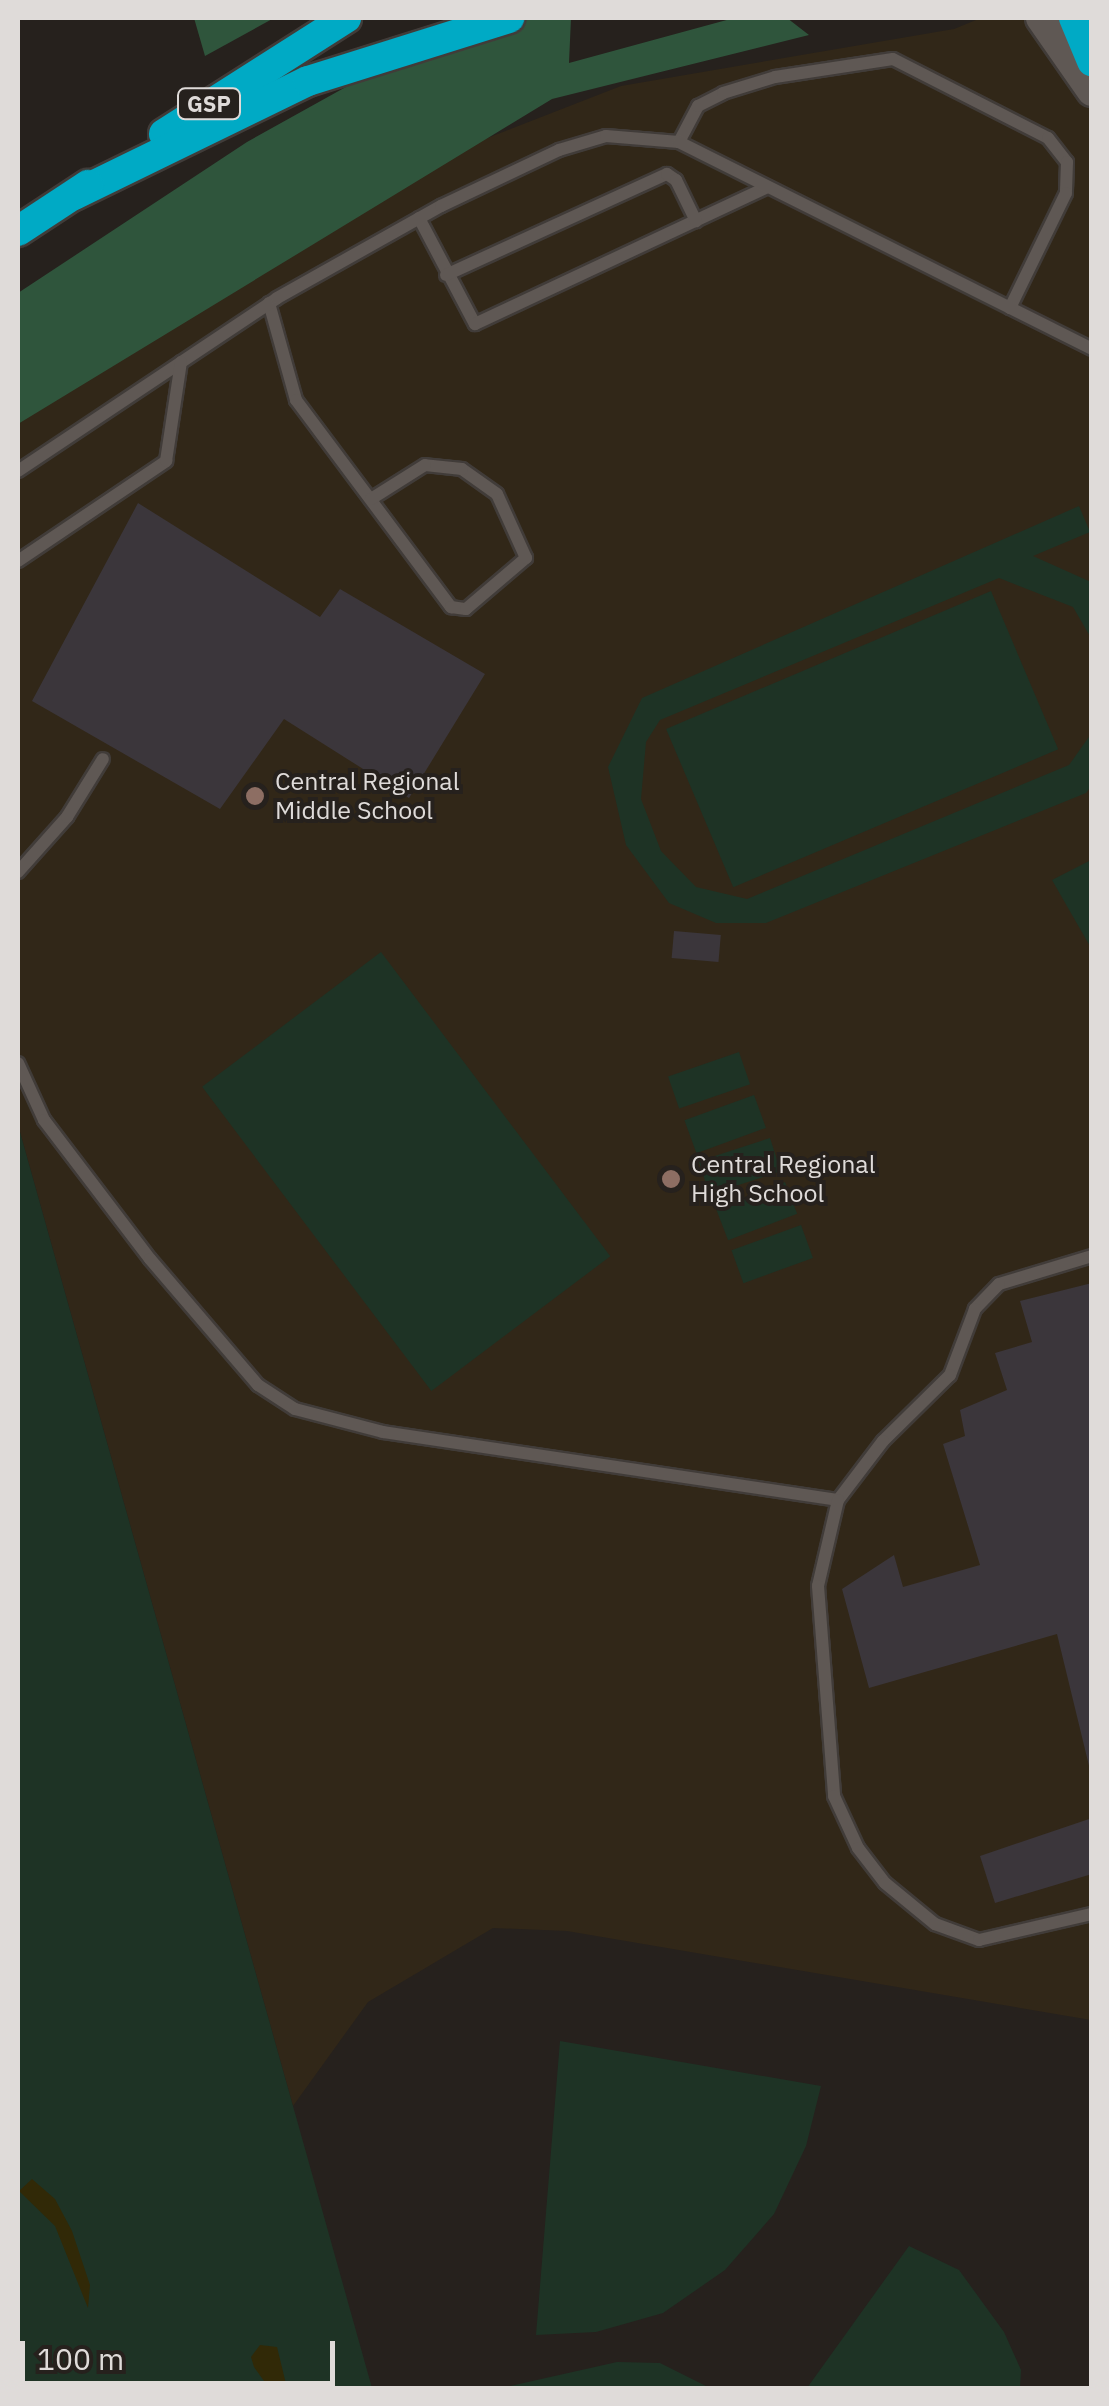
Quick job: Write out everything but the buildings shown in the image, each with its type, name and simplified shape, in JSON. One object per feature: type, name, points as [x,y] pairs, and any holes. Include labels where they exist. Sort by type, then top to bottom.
[{"type":"highway","name":"GSP","points":[[18,231],[346,18]]},
{"type":"highway","points":[[74,194],[295,86],[400,47],[510,18]]},
{"type":"highway","points":[[1074,18],[1092,61]]},
{"type":"main road","points":[[1041,18],[1092,91]]},
{"type":"lane","points":[[679,142],[698,106],[723,93],[776,77],[893,59],[1048,138],[1067,162],[1066,193],[1010,308]]},
{"type":"lane","points":[[18,470],[269,303],[419,218],[558,150],[606,136],[679,142],[1092,349]]},
{"type":"lane","points":[[446,275],[667,174],[676,180],[696,221]]},
{"type":"lane","points":[[419,218],[467,318],[480,323],[767,187]]},
{"type":"lane","points":[[269,303],[296,400],[452,607],[466,609],[526,558],[512,514],[481,479],[462,469],[425,465],[372,499]]},
{"type":"lane","points":[[18,561],[166,461],[180,362]]},
{"type":"lane","points":[[18,872],[67,817],[102,759]]},
{"type":"lane","points":[[18,1063],[44,1120],[150,1259],[258,1385],[295,1409],[382,1432],[838,1500]]},
{"type":"lane","points":[[1092,1256],[999,1284],[974,1310],[950,1376],[883,1441],[838,1500],[818,1586],[834,1796],[858,1848],[907,1905],[958,1935],[1007,1936],[1092,1914]]},
{"type":"shaded area","name":"Central Regional High School","points":[[981,18],[1041,18],[1091,91],[1091,2020],[567,1931],[493,1928],[368,2002],[293,2106],[18,1125],[18,408],[431,160],[621,86],[954,29]]},
{"type":"green space","points":[[194,18],[274,18],[205,56]]},
{"type":"green space","points":[[470,18],[571,18],[569,63],[734,18],[787,18],[809,35],[552,99],[18,424],[18,293],[247,142]]},
{"type":"green space","points":[[1079,506],[1090,532],[1033,556],[1091,582],[1091,638],[1073,607],[999,578],[660,720],[646,742],[641,799],[661,851],[696,887],[747,899],[1069,765],[1091,734],[1091,786],[1086,793],[766,923],[716,923],[669,903],[626,845],[608,767],[642,698]]},
{"type":"green space","points":[[991,591],[1058,749],[733,887],[666,729]]},
{"type":"green space","points":[[1091,860],[1091,948],[1052,880]]},
{"type":"green space","points":[[381,952],[610,1256],[431,1391],[202,1087]]},
{"type":"green space","points":[[739,1052],[750,1084],[679,1109],[668,1076]]},
{"type":"green space","points":[[754,1095],[766,1128],[696,1153],[684,1120]]},
{"type":"green space","points":[[18,1125],[293,2106],[372,2388],[18,2388]]},
{"type":"green space","points":[[770,1138],[781,1171],[709,1194],[699,1161]]},
{"type":"green space","points":[[785,1182],[797,1214],[728,1240],[716,1209]]},
{"type":"green space","points":[[801,1225],[813,1258],[743,1283],[731,1250]]},
{"type":"green space","points":[[560,2041],[821,2086],[806,2146],[774,2214],[725,2270],[663,2313],[596,2332],[536,2335]]},
{"type":"green space","points":[[909,2246],[959,2270],[1004,2332],[1021,2370],[1020,2388],[807,2388]]},
{"type":"green space","points":[[617,2362],[660,2363],[710,2388],[501,2388]]},
{"type":"sand","points":[[32,2179],[55,2199],[72,2231],[90,2285],[88,2308],[55,2226],[19,2191]]},
{"type":"sand","points":[[260,2345],[277,2347],[287,2388],[269,2388],[254,2367],[251,2357]]},
{"type":"place","name":"Central Regional Middle School","points":[[255,796]]},
{"type":"place","name":"Central Regional High School","points":[[671,1179]]}]
